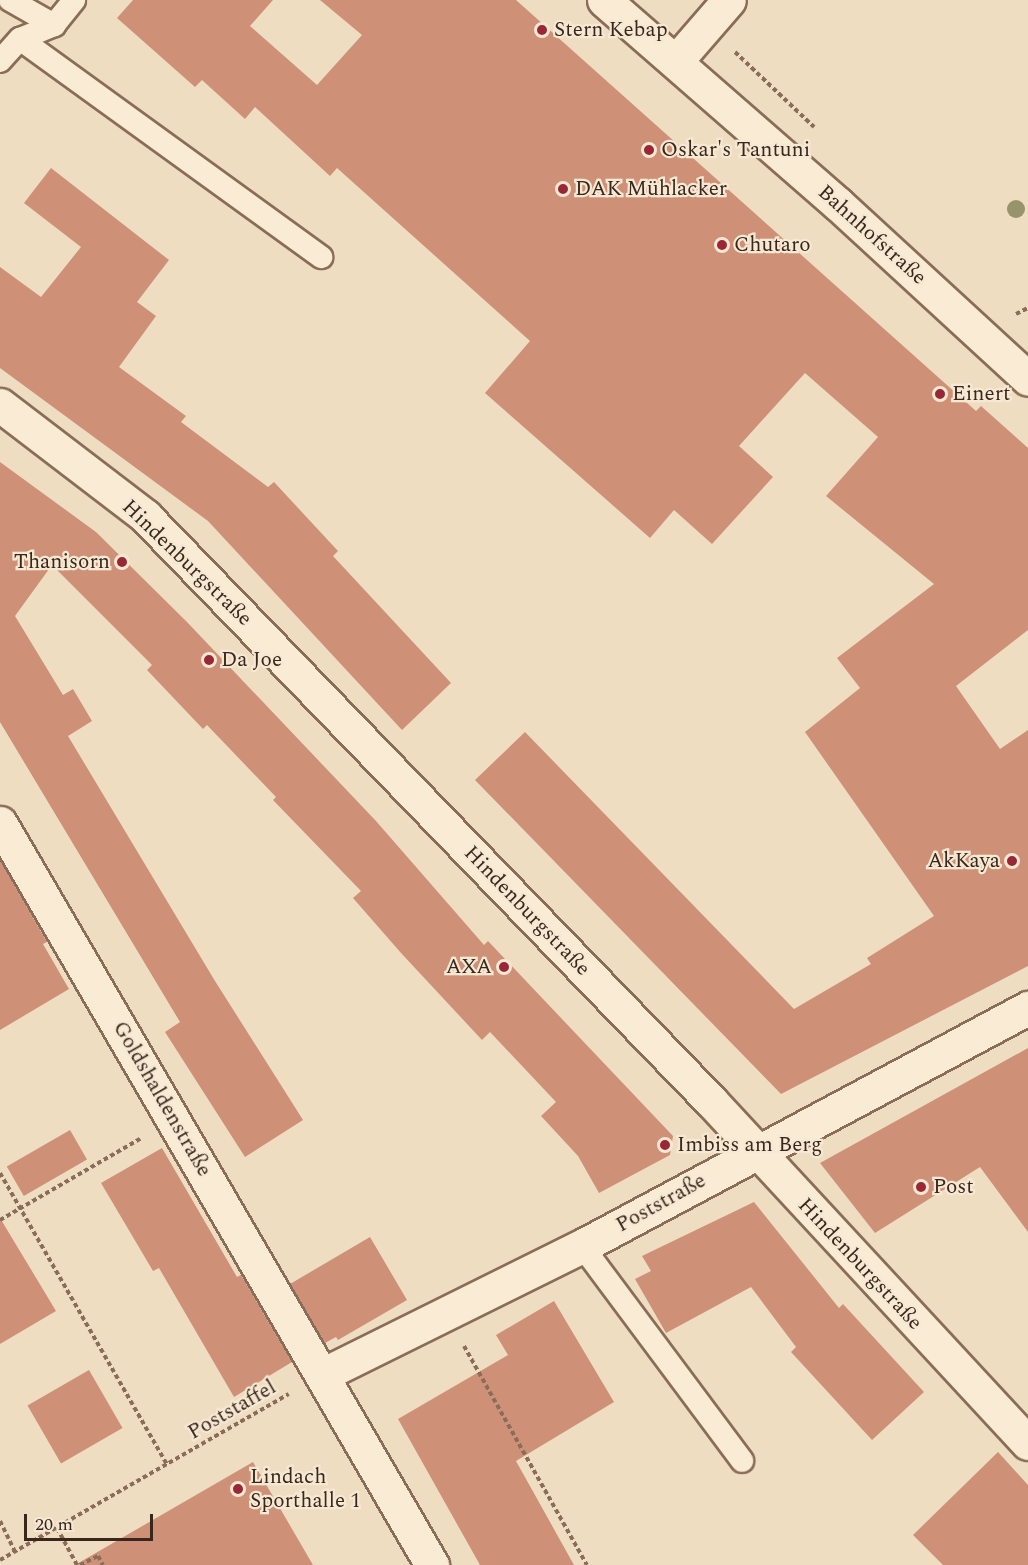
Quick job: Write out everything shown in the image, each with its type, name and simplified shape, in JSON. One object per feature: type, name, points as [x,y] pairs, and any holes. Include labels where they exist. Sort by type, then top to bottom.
[{"type":"street","name":"Bahnhofstraße","points":[[604,0],[676,60],[1028,379]]},
{"type":"street","points":[[676,60],[729,0]]},
{"type":"street","name":"Hindenburgstraße","points":[[0,405],[145,516],[711,1101],[754,1151],[1028,1443]]},
{"type":"street","name":"Goldshaldenstraße","points":[[0,823],[324,1374],[432,1565]]},
{"type":"street","name":"Poststraße","points":[[324,1374],[582,1246],[754,1151],[1028,1008]]},
{"type":"lane","points":[[10,0],[54,25]]},
{"type":"lane","points":[[0,61],[21,39],[54,25],[74,0]]},
{"type":"lane","points":[[21,39],[321,257]]},
{"type":"lane","points":[[582,1246],[742,1461]]},
{"type":"path","points":[[1015,314],[1028,308]]},
{"type":"path","points":[[0,1220],[124,1148]]},
{"type":"path","points":[[0,1173],[167,1465]]},
{"type":"path","points":[[446,1314],[587,1565]]},
{"type":"path","name":"Poststaffel","points":[[57,1528],[294,1391]]},
{"type":"path","points":[[0,1521],[15,1552]]},
{"type":"path","points":[[0,1560],[57,1528],[79,1565],[98,1556],[103,1565]]},
{"type":"building","points":[[133,0],[273,0],[250,26],[317,85],[362,35],[320,0],[516,0],[976,411],[981,406],[1028,448],[1028,630],[956,686],[1000,749],[1028,730],[1028,966],[781,1094],[475,780],[525,732],[794,1009],[871,964],[867,958],[934,916],[805,732],[860,688],[837,658],[934,584],[826,496],[878,437],[805,373],[739,446],[773,477],[712,544],[674,510],[650,538],[485,393],[530,341],[337,168],[330,176],[255,107],[245,119],[202,80],[195,87],[117,18]]},
{"type":"building","points":[[51,168],[169,260],[137,302],[156,316],[119,367],[186,416],[181,422],[268,487],[274,482],[338,551],[333,556],[451,683],[402,730],[208,521],[0,368],[0,267],[41,297],[81,247],[24,203]]},
{"type":"building","points":[[0,462],[96,532],[187,622],[376,821],[484,945],[488,941],[673,1136],[670,1155],[599,1193],[578,1156],[541,1116],[556,1102],[490,1032],[482,1040],[353,898],[361,891],[273,800],[276,797],[207,725],[203,729],[147,670],[152,665],[52,565],[15,616],[63,695],[73,689],[92,721],[68,736],[215,981],[303,1120],[245,1157],[165,1032],[180,1022],[0,722]]},
{"type":"building","points":[[0,860],[47,942],[43,944],[69,989],[0,1030]]},
{"type":"building","points":[[1028,1048],[1028,1232],[980,1167],[875,1233],[820,1163]]},
{"type":"building","points":[[70,1130],[87,1159],[24,1196],[7,1166]]},
{"type":"building","points":[[162,1148],[237,1277],[241,1275],[292,1362],[234,1397],[159,1268],[153,1271],[101,1183]]},
{"type":"building","points":[[754,1202],[839,1308],[843,1304],[924,1392],[872,1440],[791,1352],[796,1347],[751,1287],[666,1333],[635,1279],[651,1271],[642,1256]]},
{"type":"building","points":[[0,1218],[56,1311],[0,1344]]},
{"type":"building","points":[[370,1237],[407,1300],[338,1340],[336,1337],[325,1343],[290,1284]]},
{"type":"building","points":[[554,1301],[614,1402],[516,1461],[574,1565],[480,1565],[398,1419],[508,1355],[496,1335]]},
{"type":"building","points":[[89,1370],[122,1428],[61,1464],[28,1406]]},
{"type":"building","points":[[998,1452],[1028,1485],[1028,1565],[943,1565],[913,1535]]},
{"type":"building","name":"Lindach Sporthalle 1","points":[[253,1462],[313,1565],[75,1565]]},
{"type":"place","name":"Stern Kebap","points":[[542,30]]},
{"type":"place","name":"Oskar's Tantuni","points":[[649,150]]},
{"type":"place","name":"DAK Mühlacker","points":[[563,189]]},
{"type":"place","name":"Chutaro","points":[[722,245]]},
{"type":"place","name":"Einert","points":[[940,394]]},
{"type":"place","name":"Thanisorn","points":[[122,562]]},
{"type":"place","name":"Da Joe","points":[[209,660]]},
{"type":"place","name":"AkKaya","points":[[1012,861]]},
{"type":"place","name":"AXA","points":[[504,967]]},
{"type":"place","name":"Imbiss am Berg","points":[[665,1145]]},
{"type":"place","name":"Post","points":[[921,1187]]},
{"type":"place","name":"Lindach Sporthalle 1","points":[[238,1489]]}]
